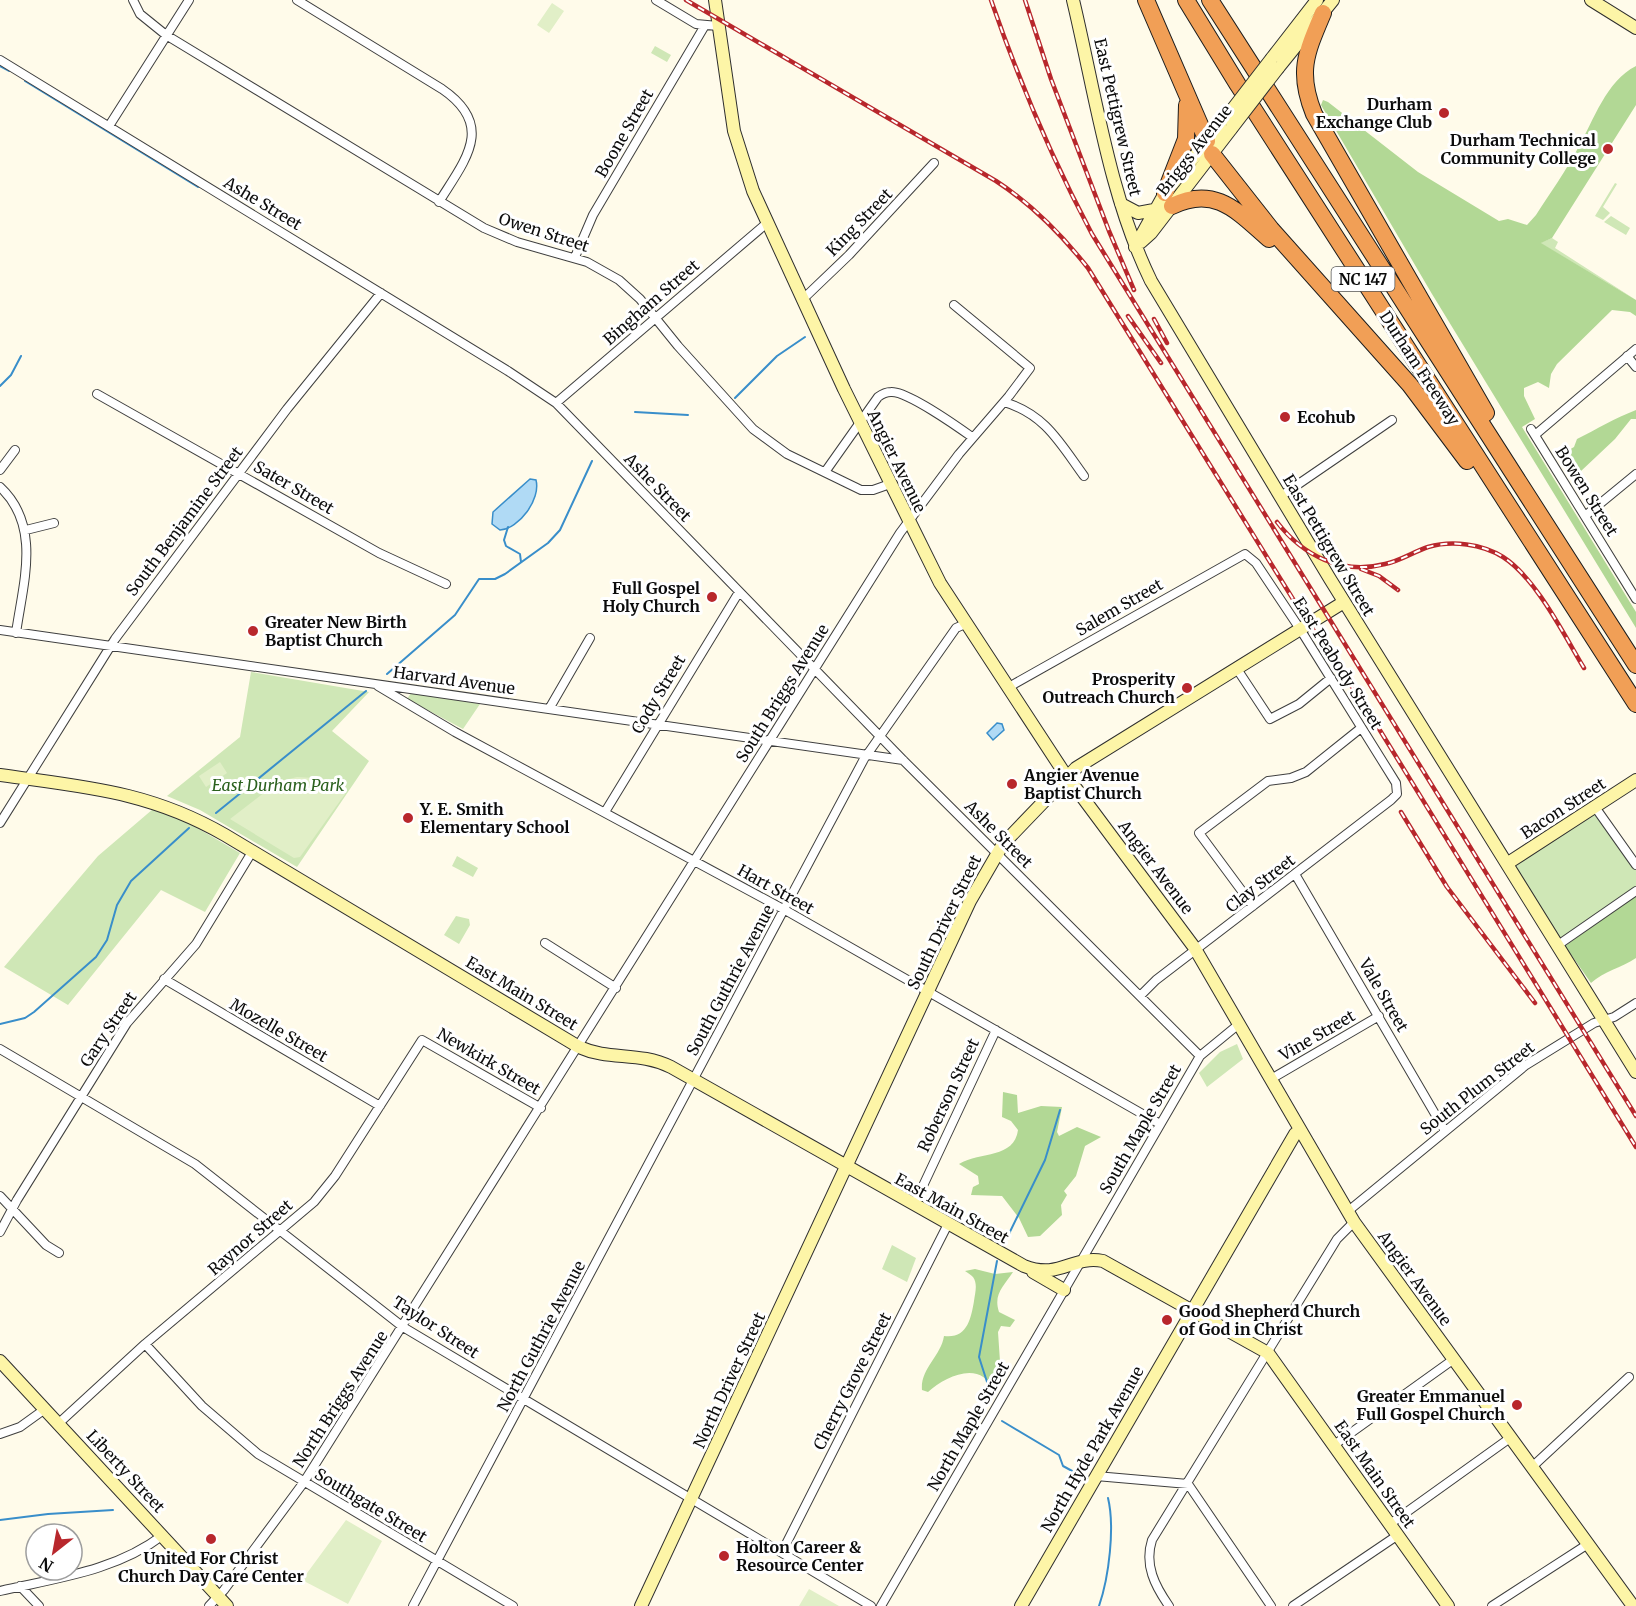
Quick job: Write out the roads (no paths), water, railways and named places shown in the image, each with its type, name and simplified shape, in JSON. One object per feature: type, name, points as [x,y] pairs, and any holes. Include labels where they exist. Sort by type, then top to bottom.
[{"type":"highway","points":[[1146,0],[1209,147],[1264,222],[1425,403],[1541,556]]},
{"type":"highway","name":"Durham Freeway","points":[[1186,0],[1227,68],[1636,704]]},
{"type":"highway","name":"Durham Freeway","points":[[1210,0],[1636,665]]},
{"type":"highway","points":[[1223,0],[1282,115]]},
{"type":"highway","points":[[1324,4],[1304,63],[1305,87],[1314,114],[1570,563]]},
{"type":"highway","points":[[1184,90],[1188,113],[1186,139],[1168,199],[1195,197],[1221,201],[1265,235],[1338,303]]},
{"type":"street","name":"Owen Street","points":[[133,0],[148,22],[166,35],[439,202],[506,238],[575,257],[619,280],[640,299],[753,429],[787,454],[861,490],[873,490],[890,484]]},
{"type":"street","points":[[109,126],[189,0]]},
{"type":"street","points":[[297,0],[442,89],[463,106],[472,126],[470,150],[439,202]]},
{"type":"street","points":[[656,0],[704,27],[718,26]]},
{"type":"street","name":"Angier Avenue","points":[[715,0],[734,131],[747,175],[802,300],[890,484],[965,624],[1067,776],[1196,951],[1351,1217],[1633,1606]]},
{"type":"street","name":"East Pettigrew Street","points":[[1073,0],[1121,204],[1135,247],[1156,290],[1344,602],[1636,1072]]},
{"type":"street","points":[[1591,0],[1636,28]]},
{"type":"street","name":"Briggs Avenue","points":[[1135,247],[1151,233],[1168,199],[1324,4]]},
{"type":"street","name":"Boone Street","points":[[575,257],[594,215],[704,27]]},
{"type":"street","name":"Ashe Street","points":[[0,60],[381,293],[556,404],[903,760],[1200,1056]]},
{"type":"street","name":"King Street","points":[[802,300],[849,255],[934,163]]},
{"type":"street","name":"Briggs Avenue","points":[[1135,247],[1154,210],[1168,199]]},
{"type":"street","points":[[1121,204],[1138,213],[1154,210]]},
{"type":"street","name":"Bingham Street","points":[[556,404],[767,223]]},
{"type":"street","name":"South Benjamine Street","points":[[0,823],[110,646],[239,472],[381,293]]},
{"type":"street","name":"South Briggs Avenue","points":[[579,1047],[694,860],[909,523],[972,437],[1004,402],[1030,368],[954,305]]},
{"type":"street","points":[[1636,349],[1627,356],[1636,367]]},
{"type":"street","name":"Bowen Street","points":[[1627,356],[1533,432],[1636,599]]},
{"type":"street","points":[[825,472],[878,398],[886,393],[901,394],[972,437]]},
{"type":"street","name":"Sater Street","points":[[97,394],[386,556],[446,584]]},
{"type":"street","points":[[1004,402],[1027,410],[1040,420],[1084,476]]},
{"type":"street","points":[[1281,496],[1392,420]]},
{"type":"street","points":[[0,470],[15,450]]},
{"type":"street","points":[[1585,516],[1636,474]]},
{"type":"street","points":[[0,487],[16,507],[26,530],[26,561],[16,633]]},
{"type":"street","points":[[26,530],[54,523]]},
{"type":"street","name":"East Peabody Street","points":[[1245,554],[1256,563],[1300,629],[1396,783],[1398,794]]},
{"type":"street","name":"Salem Street","points":[[1007,688],[1245,554]]},
{"type":"street","name":"Cody Street","points":[[605,812],[739,592]]},
{"type":"street","name":"South Driver Street","points":[[847,1168],[970,901],[996,852],[1067,776],[1344,602]]},
{"type":"street","name":"South Guthrie Avenue","points":[[694,1080],[869,753],[956,628],[965,624]]},
{"type":"street","name":"Harvard Avenue","points":[[0,630],[869,753],[903,760]]},
{"type":"street","points":[[549,709],[590,638]]},
{"type":"street","points":[[1237,669],[1270,719],[1299,704],[1331,678]]},
{"type":"street","name":"Hart Street","points":[[375,684],[401,702],[785,910],[1160,1124]]},
{"type":"street","points":[[1253,906],[1199,833],[1268,781],[1291,778],[1305,772],[1361,728]]},
{"type":"street","name":"East Main Street","points":[[0,775],[99,788],[154,802],[203,823],[579,1047],[603,1054],[653,1059],[1064,1290]]},
{"type":"street","name":"Bacon Street","points":[[1508,863],[1636,780]]},
{"type":"street","name":"Clay Street","points":[[1140,996],[1156,980],[1398,794]]},
{"type":"street","points":[[1595,807],[1636,865]]},
{"type":"street","name":"Gary Street","points":[[0,1232],[127,1023],[196,944],[252,852]]},
{"type":"street","name":"Vale Street","points":[[1295,874],[1445,1131]]},
{"type":"street","points":[[1558,945],[1636,891]]},
{"type":"street","points":[[545,942],[616,988]]},
{"type":"street","name":"Mozelle Street","points":[[164,979],[380,1106]]},
{"type":"street","name":"South Plum Street","points":[[1169,1606],[1152,1575],[1149,1555],[1156,1532],[1188,1484],[1351,1217],[1445,1131],[1526,1065],[1594,1023],[1636,1003]]},
{"type":"street","name":"Vine Street","points":[[1271,1079],[1379,1016]]},
{"type":"street","name":"South Maple Street","points":[[1081,1262],[1200,1056],[1239,1024]]},
{"type":"street","name":"Roberson Street","points":[[914,1205],[996,1030]]},
{"type":"street","name":"Raynor Street","points":[[59,1423],[145,1344],[281,1231],[328,1186],[422,1040]]},
{"type":"street","name":"Newkirk Street","points":[[422,1040],[541,1108]]},
{"type":"street","name":"North Briggs Avenue","points":[[208,1606],[222,1601],[304,1482],[579,1047]]},
{"type":"street","name":"Taylor Street","points":[[0,1049],[195,1164],[404,1327],[872,1606]]},
{"type":"street","name":"North Guthrie Avenue","points":[[413,1606],[694,1080]]},
{"type":"street","name":"North Hyde Park Avenue","points":[[1021,1606],[1300,1130]]},
{"type":"street","name":"North Driver Street","points":[[641,1606],[847,1168]]},
{"type":"street","points":[[0,1196],[46,1245],[58,1253]]},
{"type":"street","name":"Cherry Grove Street","points":[[782,1552],[948,1224]]},
{"type":"street","name":"East Main Street","points":[[1019,1263],[1034,1270],[1050,1272],[1095,1259],[1114,1265],[1268,1353],[1448,1606]]},
{"type":"street","name":"North Maple Street","points":[[881,1606],[1081,1262]]},
{"type":"street","name":"Southgate Street","points":[[145,1344],[218,1422],[258,1454],[513,1606]]},
{"type":"street","points":[[1334,1445],[1454,1359]]},
{"type":"street","name":"Liberty Street","points":[[0,1361],[222,1601]]},
{"type":"street","points":[[1532,1467],[1629,1377]]},
{"type":"street","points":[[0,1434],[20,1427],[45,1409]]},
{"type":"street","points":[[1390,1524],[1510,1438]]},
{"type":"street","points":[[1096,1476],[1188,1484],[1271,1606]]},
{"type":"street","points":[[1293,1606],[1398,1535]]},
{"type":"street","points":[[0,1591],[115,1564],[146,1549],[164,1536]]},
{"type":"street","points":[[1492,1606],[1588,1544]]},
{"type":"street","points":[[20,1586],[39,1606]]},
{"type":"water","points":[[530,479],[536,480],[537,488],[532,504],[521,519],[500,530],[492,524],[493,512]]},
{"type":"water","points":[[997,723],[1002,724],[1004,730],[993,740],[987,733]]},
{"type":"waterway","points":[[0,66],[9,71]]},
{"type":"waterway","points":[[25,81],[198,187]]},
{"type":"waterway","points":[[735,398],[777,356],[805,337]]},
{"type":"waterway","points":[[0,386],[11,375],[21,356]]},
{"type":"waterway","points":[[635,412],[688,415]]},
{"type":"waterway","points":[[387,674],[455,615],[479,579],[495,579],[505,574],[548,543],[560,530],[592,461]]},
{"type":"waterway","points":[[508,527],[504,540],[506,546],[520,554],[521,562]]},
{"type":"waterway","points":[[216,813],[366,691]]},
{"type":"waterway","points":[[0,1024],[25,1018],[34,1012],[96,957],[107,940],[117,905],[131,881],[189,828]]},
{"type":"waterway","points":[[1004,1244],[1045,1160],[1060,1110]]},
{"type":"waterway","points":[[988,1385],[979,1357],[997,1261]]},
{"type":"waterway","points":[[1002,1421],[1059,1455],[1063,1466],[1074,1472]]},
{"type":"waterway","points":[[1099,1606],[1106,1581],[1110,1552],[1111,1523],[1108,1498]]},
{"type":"waterway","points":[[0,1520],[113,1510]]},
{"type":"railway","points":[[686,0],[996,181],[1034,210],[1078,255],[1301,612],[1365,706],[1636,1147]]},
{"type":"railway","points":[[991,0],[1037,119],[1092,234],[1636,1116]]},
{"type":"railway","points":[[1025,0],[1051,79],[1134,290]]},
{"type":"railway","points":[[1128,316],[1161,363]]},
{"type":"railway","points":[[1154,319],[1167,343]]},
{"type":"railway","points":[[1277,522],[1287,534],[1311,553],[1339,565],[1369,567],[1385,564],[1428,547],[1447,544],[1476,546],[1495,553],[1515,566],[1538,593],[1584,668]]},
{"type":"railway","points":[[1361,569],[1379,576],[1398,590]]},
{"type":"railway","points":[[1401,812],[1447,887],[1535,1003]]},
{"type":"place","name":"Durham Exchange Club","points":[[1444,113]]},
{"type":"place","name":"Durham Technical Community College","points":[[1608,149]]},
{"type":"place","name":"Ecohub","points":[[1285,417]]},
{"type":"place","name":"Full Gospel Holy Church","points":[[712,597]]},
{"type":"place","name":"Greater New Birth Baptist Church","points":[[253,631]]},
{"type":"place","name":"Prosperity Outreach Church","points":[[1187,688]]},
{"type":"place","name":"Angier Avenue Baptist Church","points":[[1012,784]]},
{"type":"place","name":"Y. E. Smith Elementary School","points":[[408,818]]},
{"type":"place","name":"Good Shepherd Church of God in Christ","points":[[1167,1320]]},
{"type":"place","name":"Greater Emmanuel Full Gospel Church","points":[[1517,1405]]},
{"type":"place","name":"United For Christ Church Day Care Center","points":[[211,1539]]},
{"type":"place","name":"Holton Career & Resource Center","points":[[724,1556]]},
{"type":"park label","name":"East Durham Park","points":[[278,785]]}]
